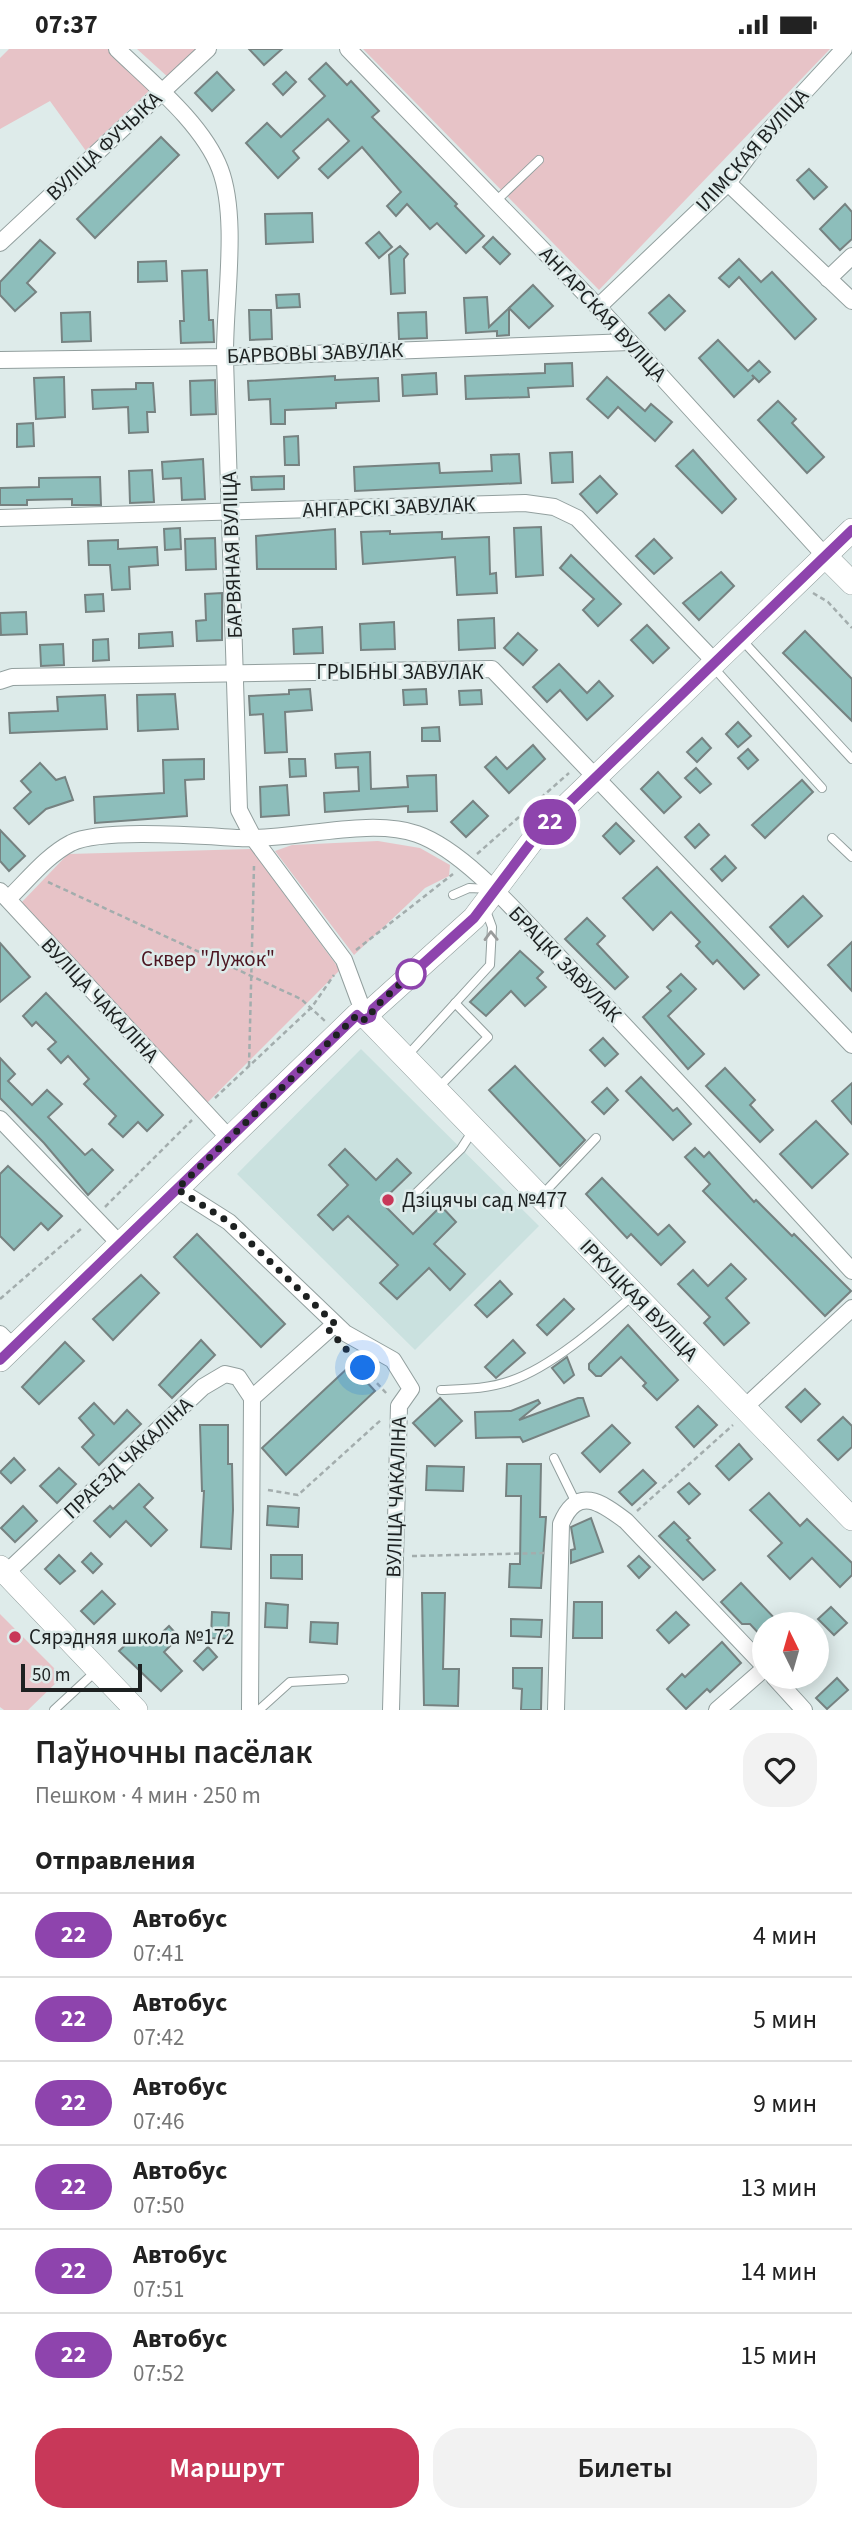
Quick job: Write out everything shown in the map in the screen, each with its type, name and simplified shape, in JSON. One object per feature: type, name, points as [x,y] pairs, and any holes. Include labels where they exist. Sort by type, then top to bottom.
[{"type":"street","name":"БАРВЯНАЯ ВУЛІЦА","points":[[117,49],[162,91],[206,142],[220,167],[229,197],[225,356],[232,512],[239,810],[254,839],[344,960],[365,1012]]},
{"type":"street","name":"ВУЛІЦА ФУЧЫКА","points":[[0,243],[208,49]]},
{"type":"street","name":"АНГАРСКАЯ ВУЛІЦА","points":[[348,49],[598,307],[852,583]]},
{"type":"street","name":"ІЛІМСКАЯ ВУЛІЦА","points":[[598,307],[728,183],[769,130],[844,49]]},
{"type":"street","points":[[728,183],[852,301]]},
{"type":"street","points":[[828,279],[852,256]]},
{"type":"street","name":"БАРВОВЫ ЗАВУЛАК","points":[[0,360],[225,356],[630,342]]},
{"type":"street","name":"АНГАРСКІ ЗАВУЛАК","points":[[0,518],[525,503],[554,507],[577,518],[712,663]]},
{"type":"street","points":[[4,1347],[489,897],[590,769],[712,663],[852,530]]},
{"type":"street","name":"ГРЫБНЫ ЗАВУЛАК","points":[[0,681],[12,677],[492,669],[852,1045]]},
{"type":"street","name":"БРАЦКІ ЗАВУЛАК","points":[[4,895],[23,884],[60,850],[83,838],[172,834],[254,839],[402,830],[432,841],[465,865],[489,897],[683,1086],[852,1271]]},
{"type":"street","name":"ВУЛІЦА ЧАКАЛІНА","points":[[4,895],[230,1139]]},
{"type":"street","name":"ІРКУЦКАЯ ВУЛІЦА","points":[[365,1012],[633,1294],[737,1412],[852,1519]]},
{"type":"street","points":[[0,1119],[119,1243]]},
{"type":"street","name":"ВУЛІЦА ЧАКАЛІНА","points":[[177,1189],[229,1222],[331,1327],[393,1360],[411,1389],[399,1406],[391,1710]]},
{"type":"street","points":[[737,1412],[852,1308]]},
{"type":"street","points":[[250,1710],[252,1398],[331,1327]]},
{"type":"street","name":"ПРАЕЗД ЧАКАЛІНА","points":[[3,1570],[203,1387],[231,1374],[243,1381],[252,1398]]},
{"type":"street","points":[[556,1710],[561,1524],[566,1510],[589,1499],[603,1504],[626,1521],[752,1653]]},
{"type":"street","points":[[3,1570],[136,1710]]},
{"type":"street","points":[[717,1710],[752,1679]]},
{"type":"street","points":[[785,1689],[804,1710]]},
{"type":"lane","points":[[496,201],[539,160]]},
{"type":"lane","points":[[740,637],[852,759]]},
{"type":"lane","points":[[712,663],[822,788]]},
{"type":"lane","points":[[832,838],[852,857]]},
{"type":"lane","points":[[405,1057],[490,965],[492,927],[489,897],[469,888],[453,895]]},
{"type":"lane","points":[[437,1089],[488,1037],[455,1003]]},
{"type":"lane","points":[[413,1196],[461,1149],[475,1127]]},
{"type":"lane","points":[[541,1196],[596,1138]]},
{"type":"lane","points":[[441,1390],[476,1389],[512,1381],[584,1338],[633,1294]]},
{"type":"lane","points":[[554,1458],[576,1503]]},
{"type":"lane","points":[[54,1710],[97,1670]]},
{"type":"lane","points":[[259,1710],[290,1682],[344,1679]]},
{"type":"path","points":[[798,584],[828,603],[852,628]]},
{"type":"path","points":[[0,1299],[94,1217],[312,1007],[344,960],[590,769]]},
{"type":"path","points":[[249,1066],[254,839]]},
{"type":"path","points":[[23,884],[48,882],[253,975],[312,1007],[330,1026]]},
{"type":"path","points":[[251,1487],[298,1495],[399,1406],[331,1327]]},
{"type":"path","points":[[626,1521],[733,1425],[737,1412]]},
{"type":"path","points":[[394,1556],[559,1553]]},
{"type":"shaded area","name":"Дзіцячы сад №477","points":[[361,1049],[539,1226],[415,1350],[237,1174]]},
{"type":"green space","points":[[9,49],[111,49],[153,87],[86,151],[50,101],[0,129],[0,58]]},
{"type":"green space","points":[[137,49],[198,49],[169,78]]},
{"type":"green space","points":[[363,49],[830,49],[599,290]]},
{"type":"green space","points":[[378,841],[420,848],[450,865],[449,876],[425,888],[354,955],[275,851],[292,845]]},
{"type":"green space","name":"Сквер \"Лужок\"","points":[[251,849],[340,970],[206,1104],[21,903],[68,854]]},
{"type":"green space","name":"Сярэдняя школа №172","points":[[0,1614],[54,1668],[59,1680],[28,1710],[4,1710],[0,1707]]},
{"type":"building","points":[[249,49],[282,49],[264,65]]},
{"type":"building","points":[[326,63],[347,85],[351,81],[379,111],[372,117],[457,204],[455,206],[484,236],[466,253],[437,223],[430,229],[407,204],[396,216],[387,206],[401,192],[362,147],[328,178],[319,169],[349,141],[328,119],[293,151],[299,158],[278,178],[246,143],[267,123],[281,137],[325,96],[309,79]]},
{"type":"building","points":[[217,72],[234,90],[212,111],[195,93]]},
{"type":"building","points":[[286,72],[296,82],[283,95],[273,84]]},
{"type":"building","points":[[161,137],[179,155],[95,238],[77,219]]},
{"type":"building","points":[[809,169],[827,187],[814,199],[797,180]]},
{"type":"building","points":[[845,204],[852,212],[852,239],[840,250],[820,229]]},
{"type":"building","points":[[312,213],[313,242],[266,244],[265,214]]},
{"type":"building","points":[[379,232],[392,247],[379,258],[366,243]]},
{"type":"building","points":[[493,237],[510,254],[500,264],[483,247]]},
{"type":"building","points":[[40,240],[55,253],[27,283],[36,292],[15,311],[0,295],[0,282]]},
{"type":"building","points":[[400,246],[408,254],[404,259],[405,293],[391,294],[389,255]]},
{"type":"building","points":[[739,259],[761,282],[772,272],[816,319],[795,339],[739,277],[729,287],[719,278]]},
{"type":"building","points":[[166,261],[167,281],[138,282],[138,262]]},
{"type":"building","points":[[207,270],[209,320],[213,320],[214,342],[181,343],[180,321],[184,321],[182,271]]},
{"type":"building","points":[[533,285],[553,306],[529,328],[509,308]]},
{"type":"building","points":[[299,294],[300,307],[277,308],[276,295]]},
{"type":"building","points":[[669,295],[685,311],[665,330],[649,313]]},
{"type":"building","points":[[487,297],[489,327],[509,308],[509,335],[497,336],[497,331],[466,333],[464,298]]},
{"type":"building","points":[[249,310],[271,310],[272,339],[250,340]]},
{"type":"building","points":[[90,312],[91,341],[62,342],[61,313]]},
{"type":"building","points":[[426,312],[427,338],[399,339],[398,313]]},
{"type":"building","points":[[718,340],[748,371],[759,361],[770,372],[759,382],[752,375],[754,378],[734,397],[699,358]]},
{"type":"building","points":[[572,363],[573,386],[528,388],[529,397],[466,399],[465,376],[545,373],[545,364]]},
{"type":"building","points":[[436,373],[437,394],[403,396],[402,375]]},
{"type":"building","points":[[335,376],[335,380],[378,378],[379,401],[336,403],[336,408],[285,410],[285,424],[271,424],[270,399],[249,400],[248,381]]},
{"type":"building","points":[[64,377],[65,417],[36,419],[34,378]]},
{"type":"building","points":[[607,377],[645,411],[651,404],[672,422],[655,441],[618,407],[608,418],[587,399]]},
{"type":"building","points":[[215,380],[216,414],[191,415],[190,381]]},
{"type":"building","points":[[136,383],[153,383],[155,412],[147,412],[148,432],[129,433],[128,407],[93,409],[92,390],[136,389]]},
{"type":"building","points":[[778,401],[796,419],[792,423],[824,457],[807,473],[758,420]]},
{"type":"building","points":[[33,423],[34,446],[17,447],[17,424]]},
{"type":"building","points":[[298,436],[299,465],[285,465],[284,437]]},
{"type":"building","points":[[693,450],[736,499],[722,513],[676,466]]},
{"type":"building","points":[[572,452],[573,482],[552,483],[550,453]]},
{"type":"building","points":[[519,454],[521,483],[355,491],[354,467],[439,463],[440,473],[492,471],[491,455]]},
{"type":"building","points":[[203,459],[205,499],[182,500],[181,478],[163,479],[162,462]]},
{"type":"building","points":[[152,470],[154,502],[130,503],[129,471]]},
{"type":"building","points":[[284,476],[284,489],[252,490],[251,477]]},
{"type":"building","points":[[600,476],[617,494],[597,513],[580,494]]},
{"type":"building","points":[[100,477],[101,505],[72,505],[72,499],[27,500],[27,505],[0,505],[0,488],[39,487],[39,478]]},
{"type":"building","points":[[541,527],[543,575],[516,577],[514,528]]},
{"type":"building","points":[[180,528],[181,549],[165,550],[164,529]]},
{"type":"building","points":[[335,529],[336,569],[257,569],[256,536]]},
{"type":"building","points":[[390,531],[390,534],[442,532],[442,539],[489,537],[490,574],[496,573],[497,593],[457,595],[455,557],[363,564],[361,532]]},
{"type":"building","points":[[215,538],[216,569],[186,570],[185,539]]},
{"type":"building","points":[[654,539],[672,558],[654,574],[636,556]]},
{"type":"building","points":[[118,540],[118,549],[157,547],[158,565],[129,567],[130,589],[112,590],[110,565],[89,565],[88,541]]},
{"type":"building","points":[[571,555],[621,604],[598,626],[583,610],[594,599],[560,568]]},
{"type":"building","points":[[721,572],[734,586],[699,620],[683,603]]},
{"type":"building","points":[[222,593],[222,640],[197,641],[196,621],[206,620],[205,594]]},
{"type":"building","points":[[103,594],[104,611],[86,612],[85,595]]},
{"type":"building","points":[[26,612],[27,634],[1,635],[0,613]]},
{"type":"building","points":[[494,618],[495,648],[459,650],[458,620]]},
{"type":"building","points":[[394,622],[395,649],[361,650],[360,624]]},
{"type":"building","points":[[647,625],[669,648],[653,663],[631,640]]},
{"type":"building","points":[[322,627],[323,653],[294,654],[293,629]]},
{"type":"building","points":[[805,631],[852,679],[852,721],[783,653]]},
{"type":"building","points":[[172,632],[173,646],[139,648],[139,634]]},
{"type":"building","points":[[518,633],[537,650],[523,665],[504,648]]},
{"type":"building","points":[[108,639],[109,660],[93,661],[93,640]]},
{"type":"building","points":[[63,644],[64,665],[41,666],[40,645]]},
{"type":"building","points":[[559,664],[587,693],[599,681],[613,696],[587,720],[560,690],[547,702],[533,687]]},
{"type":"building","points":[[310,689],[312,710],[285,712],[287,752],[265,753],[263,714],[250,715],[249,696],[289,694],[289,690]]},
{"type":"building","points":[[426,689],[427,704],[404,705],[403,690]]},
{"type":"building","points":[[481,690],[482,704],[460,705],[459,691]]},
{"type":"building","points":[[175,694],[178,729],[138,731],[137,695]]},
{"type":"building","points":[[105,695],[107,729],[10,733],[9,713],[58,711],[57,697]]},
{"type":"building","points":[[738,722],[751,736],[738,747],[726,734]]},
{"type":"building","points":[[439,727],[440,741],[422,741],[422,728]]},
{"type":"building","points":[[702,738],[711,748],[697,762],[687,752]]},
{"type":"building","points":[[533,745],[545,759],[509,793],[485,767],[496,757],[507,769]]},
{"type":"building","points":[[748,749],[758,760],[748,769],[738,758]]},
{"type":"building","points":[[370,752],[371,789],[408,787],[407,776],[436,775],[437,811],[408,812],[408,806],[325,812],[324,793],[359,791],[358,767],[336,768],[335,754]]},
{"type":"building","points":[[204,759],[204,779],[185,780],[187,816],[95,823],[94,797],[164,793],[163,760]]},
{"type":"building","points":[[289,759],[305,759],[306,776],[290,777]]},
{"type":"building","points":[[40,763],[56,780],[65,777],[73,800],[46,809],[29,824],[14,808],[31,792],[21,781]]},
{"type":"building","points":[[696,768],[711,784],[700,793],[685,778]]},
{"type":"building","points":[[658,772],[681,797],[664,813],[641,789]]},
{"type":"building","points":[[802,780],[813,792],[765,838],[752,825]]},
{"type":"building","points":[[287,785],[289,815],[261,817],[260,787]]},
{"type":"building","points":[[473,801],[488,816],[466,837],[451,822]]},
{"type":"building","points":[[616,823],[634,841],[620,854],[603,836]]},
{"type":"building","points":[[699,824],[709,835],[695,848],[685,837]]},
{"type":"building","points":[[0,830],[25,856],[9,871],[0,861]]},
{"type":"building","points":[[725,856],[736,868],[722,881],[711,869]]},
{"type":"building","points":[[657,867],[759,975],[744,989],[717,960],[713,964],[696,946],[700,942],[671,912],[653,930],[623,898]]},
{"type":"building","points":[[803,896],[822,916],[788,947],[770,927]]},
{"type":"building","points":[[587,918],[605,936],[597,944],[628,977],[615,989],[565,939]]},
{"type":"building","points":[[852,942],[852,991],[828,965]]},
{"type":"building","points":[[0,943],[30,977],[0,1002]]},
{"type":"building","points":[[520,951],[543,972],[537,978],[546,987],[525,1006],[511,991],[486,1016],[470,1002]]},
{"type":"building","points":[[681,974],[696,989],[668,1016],[704,1054],[688,1069],[643,1017],[671,991],[667,987]]},
{"type":"building","points":[[46,993],[163,1115],[147,1131],[138,1122],[123,1137],[109,1124],[116,1116],[84,1084],[89,1079],[68,1056],[61,1063],[48,1049],[56,1042],[36,1022],[32,1026],[23,1016]]},
{"type":"building","points":[[603,1038],[618,1054],[605,1066],[590,1050]]},
{"type":"building","points":[[0,1058],[15,1074],[8,1081],[32,1105],[47,1090],[62,1104],[48,1117],[85,1155],[92,1149],[113,1170],[88,1195],[44,1143],[0,1098]]},
{"type":"building","points":[[515,1066],[585,1140],[560,1166],[489,1090]]},
{"type":"building","points":[[725,1068],[755,1100],[750,1105],[773,1130],[760,1142],[706,1086]]},
{"type":"building","points":[[641,1077],[673,1111],[677,1108],[691,1124],[673,1140],[626,1091]]},
{"type":"building","points":[[852,1083],[852,1124],[832,1101]]},
{"type":"building","points":[[607,1088],[618,1100],[604,1114],[592,1102]]},
{"type":"building","points":[[816,1121],[848,1154],[812,1188],[780,1154]]},
{"type":"building","points":[[695,1148],[704,1157],[709,1152],[754,1202],[756,1200],[792,1236],[794,1234],[851,1291],[825,1316],[703,1191],[710,1184],[685,1157]]},
{"type":"building","points":[[345,1149],[376,1180],[397,1159],[411,1173],[381,1202],[413,1234],[441,1206],[456,1222],[434,1244],[465,1274],[450,1290],[429,1268],[397,1299],[380,1283],[398,1265],[348,1216],[333,1230],[318,1215],[348,1185],[329,1165]]},
{"type":"building","points":[[8,1166],[62,1216],[48,1230],[41,1223],[14,1250],[0,1236],[0,1174]]},
{"type":"building","points":[[602,1178],[658,1235],[669,1225],[685,1242],[661,1265],[631,1234],[627,1238],[586,1194]]},
{"type":"building","points":[[197,1234],[285,1324],[261,1347],[174,1257]]},
{"type":"building","points":[[731,1264],[746,1279],[726,1298],[749,1323],[724,1345],[704,1323],[710,1317],[678,1284],[693,1270],[708,1286]]},
{"type":"building","points":[[141,1275],[159,1293],[113,1340],[93,1319]]},
{"type":"building","points":[[500,1281],[512,1294],[487,1317],[475,1305]]},
{"type":"building","points":[[564,1299],[574,1309],[547,1335],[537,1325]]},
{"type":"building","points":[[628,1325],[678,1380],[657,1400],[643,1386],[646,1383],[621,1357],[601,1376],[596,1376],[589,1369],[589,1364]]},
{"type":"building","points":[[201,1340],[215,1355],[172,1398],[159,1385]]},
{"type":"building","points":[[513,1340],[525,1353],[496,1378],[485,1367]]},
{"type":"building","points":[[65,1342],[84,1361],[39,1404],[22,1387]]},
{"type":"building","points":[[567,1357],[574,1375],[564,1383],[552,1368]]},
{"type":"building","points":[[351,1365],[375,1391],[286,1475],[262,1448]]},
{"type":"building","points":[[805,1389],[820,1404],[801,1422],[786,1407]]},
{"type":"building","points":[[440,1398],[462,1421],[435,1446],[413,1423]]},
{"type":"building","points":[[583,1398],[589,1416],[523,1442],[520,1437],[476,1438],[475,1412],[511,1411],[538,1400],[540,1403],[519,1420]]},
{"type":"building","points":[[94,1403],[114,1424],[127,1410],[141,1424],[99,1465],[82,1447],[94,1435],[79,1418]]},
{"type":"building","points":[[698,1406],[717,1425],[694,1447],[676,1427]]},
{"type":"building","points":[[843,1417],[852,1426],[852,1447],[838,1460],[818,1440]]},
{"type":"building","points":[[200,1425],[228,1425],[228,1464],[232,1464],[231,1549],[201,1547],[204,1491]]},
{"type":"building","points":[[612,1425],[630,1443],[600,1472],[582,1453]]},
{"type":"building","points":[[739,1444],[752,1459],[729,1480],[716,1466]]},
{"type":"building","points":[[14,1458],[25,1470],[11,1483],[0,1472]]},
{"type":"building","points":[[507,1464],[541,1464],[540,1517],[546,1517],[541,1588],[509,1587],[510,1564],[520,1564],[521,1496],[506,1496]]},
{"type":"building","points":[[427,1466],[464,1467],[463,1491],[426,1490]]},
{"type":"building","points":[[59,1468],[76,1484],[57,1503],[40,1486]]},
{"type":"building","points":[[643,1470],[656,1483],[632,1505],[619,1492]]},
{"type":"building","points":[[689,1483],[700,1494],[689,1504],[678,1492]]},
{"type":"building","points":[[139,1484],[153,1498],[144,1507],[167,1530],[151,1546],[126,1521],[110,1537],[94,1521],[110,1506],[113,1509]]},
{"type":"building","points":[[769,1493],[800,1526],[807,1519],[852,1563],[852,1575],[840,1587],[812,1558],[790,1579],[768,1556],[782,1543],[750,1510]]},
{"type":"building","points":[[23,1506],[37,1521],[15,1542],[1,1528]]},
{"type":"building","points":[[268,1506],[299,1508],[298,1527],[267,1525]]},
{"type":"building","points":[[591,1518],[603,1552],[571,1563],[571,1550],[575,1549],[571,1527]]},
{"type":"building","points":[[674,1522],[715,1570],[703,1580],[659,1536]]},
{"type":"building","points":[[91,1553],[102,1564],[93,1573],[82,1562]]},
{"type":"building","points":[[59,1555],[75,1571],[60,1584],[45,1569]]},
{"type":"building","points":[[271,1555],[302,1555],[302,1579],[271,1578]]},
{"type":"building","points":[[639,1556],[650,1567],[639,1578],[628,1566]]},
{"type":"building","points":[[741,1583],[769,1612],[752,1612],[752,1626],[742,1624],[721,1602]]},
{"type":"building","points":[[102,1591],[115,1604],[94,1624],[81,1611]]},
{"type":"building","points":[[422,1593],[445,1593],[443,1669],[459,1669],[458,1706],[424,1705]]},
{"type":"building","points":[[574,1602],[602,1602],[602,1638],[573,1638]]},
{"type":"building","points":[[266,1603],[288,1605],[287,1628],[265,1627]]},
{"type":"building","points":[[831,1607],[847,1623],[834,1635],[830,1631],[830,1612],[826,1612]]},
{"type":"building","points":[[212,1612],[229,1613],[228,1639],[211,1638]]},
{"type":"building","points":[[676,1612],[689,1625],[669,1643],[657,1630]]},
{"type":"building","points":[[511,1619],[542,1620],[541,1637],[511,1636]]},
{"type":"building","points":[[311,1622],[338,1623],[337,1644],[310,1642]]},
{"type":"building","points":[[169,1626],[179,1637],[164,1652],[182,1671],[161,1691],[119,1651],[138,1633],[149,1645]]},
{"type":"building","points":[[722,1642],[741,1663],[710,1692],[707,1689],[686,1709],[667,1689],[682,1674],[685,1677]]},
{"type":"building","points":[[208,1647],[217,1657],[203,1670],[194,1661]]},
{"type":"building","points":[[513,1668],[542,1668],[541,1710],[521,1710],[522,1689],[513,1688]]},
{"type":"building","points":[[837,1678],[848,1690],[827,1709],[816,1698],[825,1689],[830,1689],[830,1685]]},
{"type":"bus line","name":"22","points":[[0,1360],[357,1015],[363,1020],[371,1017],[373,1009],[474,918],[512,863],[538,833],[852,530]]},
{"type":"place","name":"Дзіцячы сад №477","points":[[388,1200]]},
{"type":"place","name":"Сярэдняя школа №172","points":[[15,1637]]},
{"type":"route","points":[[363,1368],[328,1329],[335,1324],[229,1222],[177,1189],[357,1015],[363,1020],[371,1017],[373,1009],[411,974]]}]
